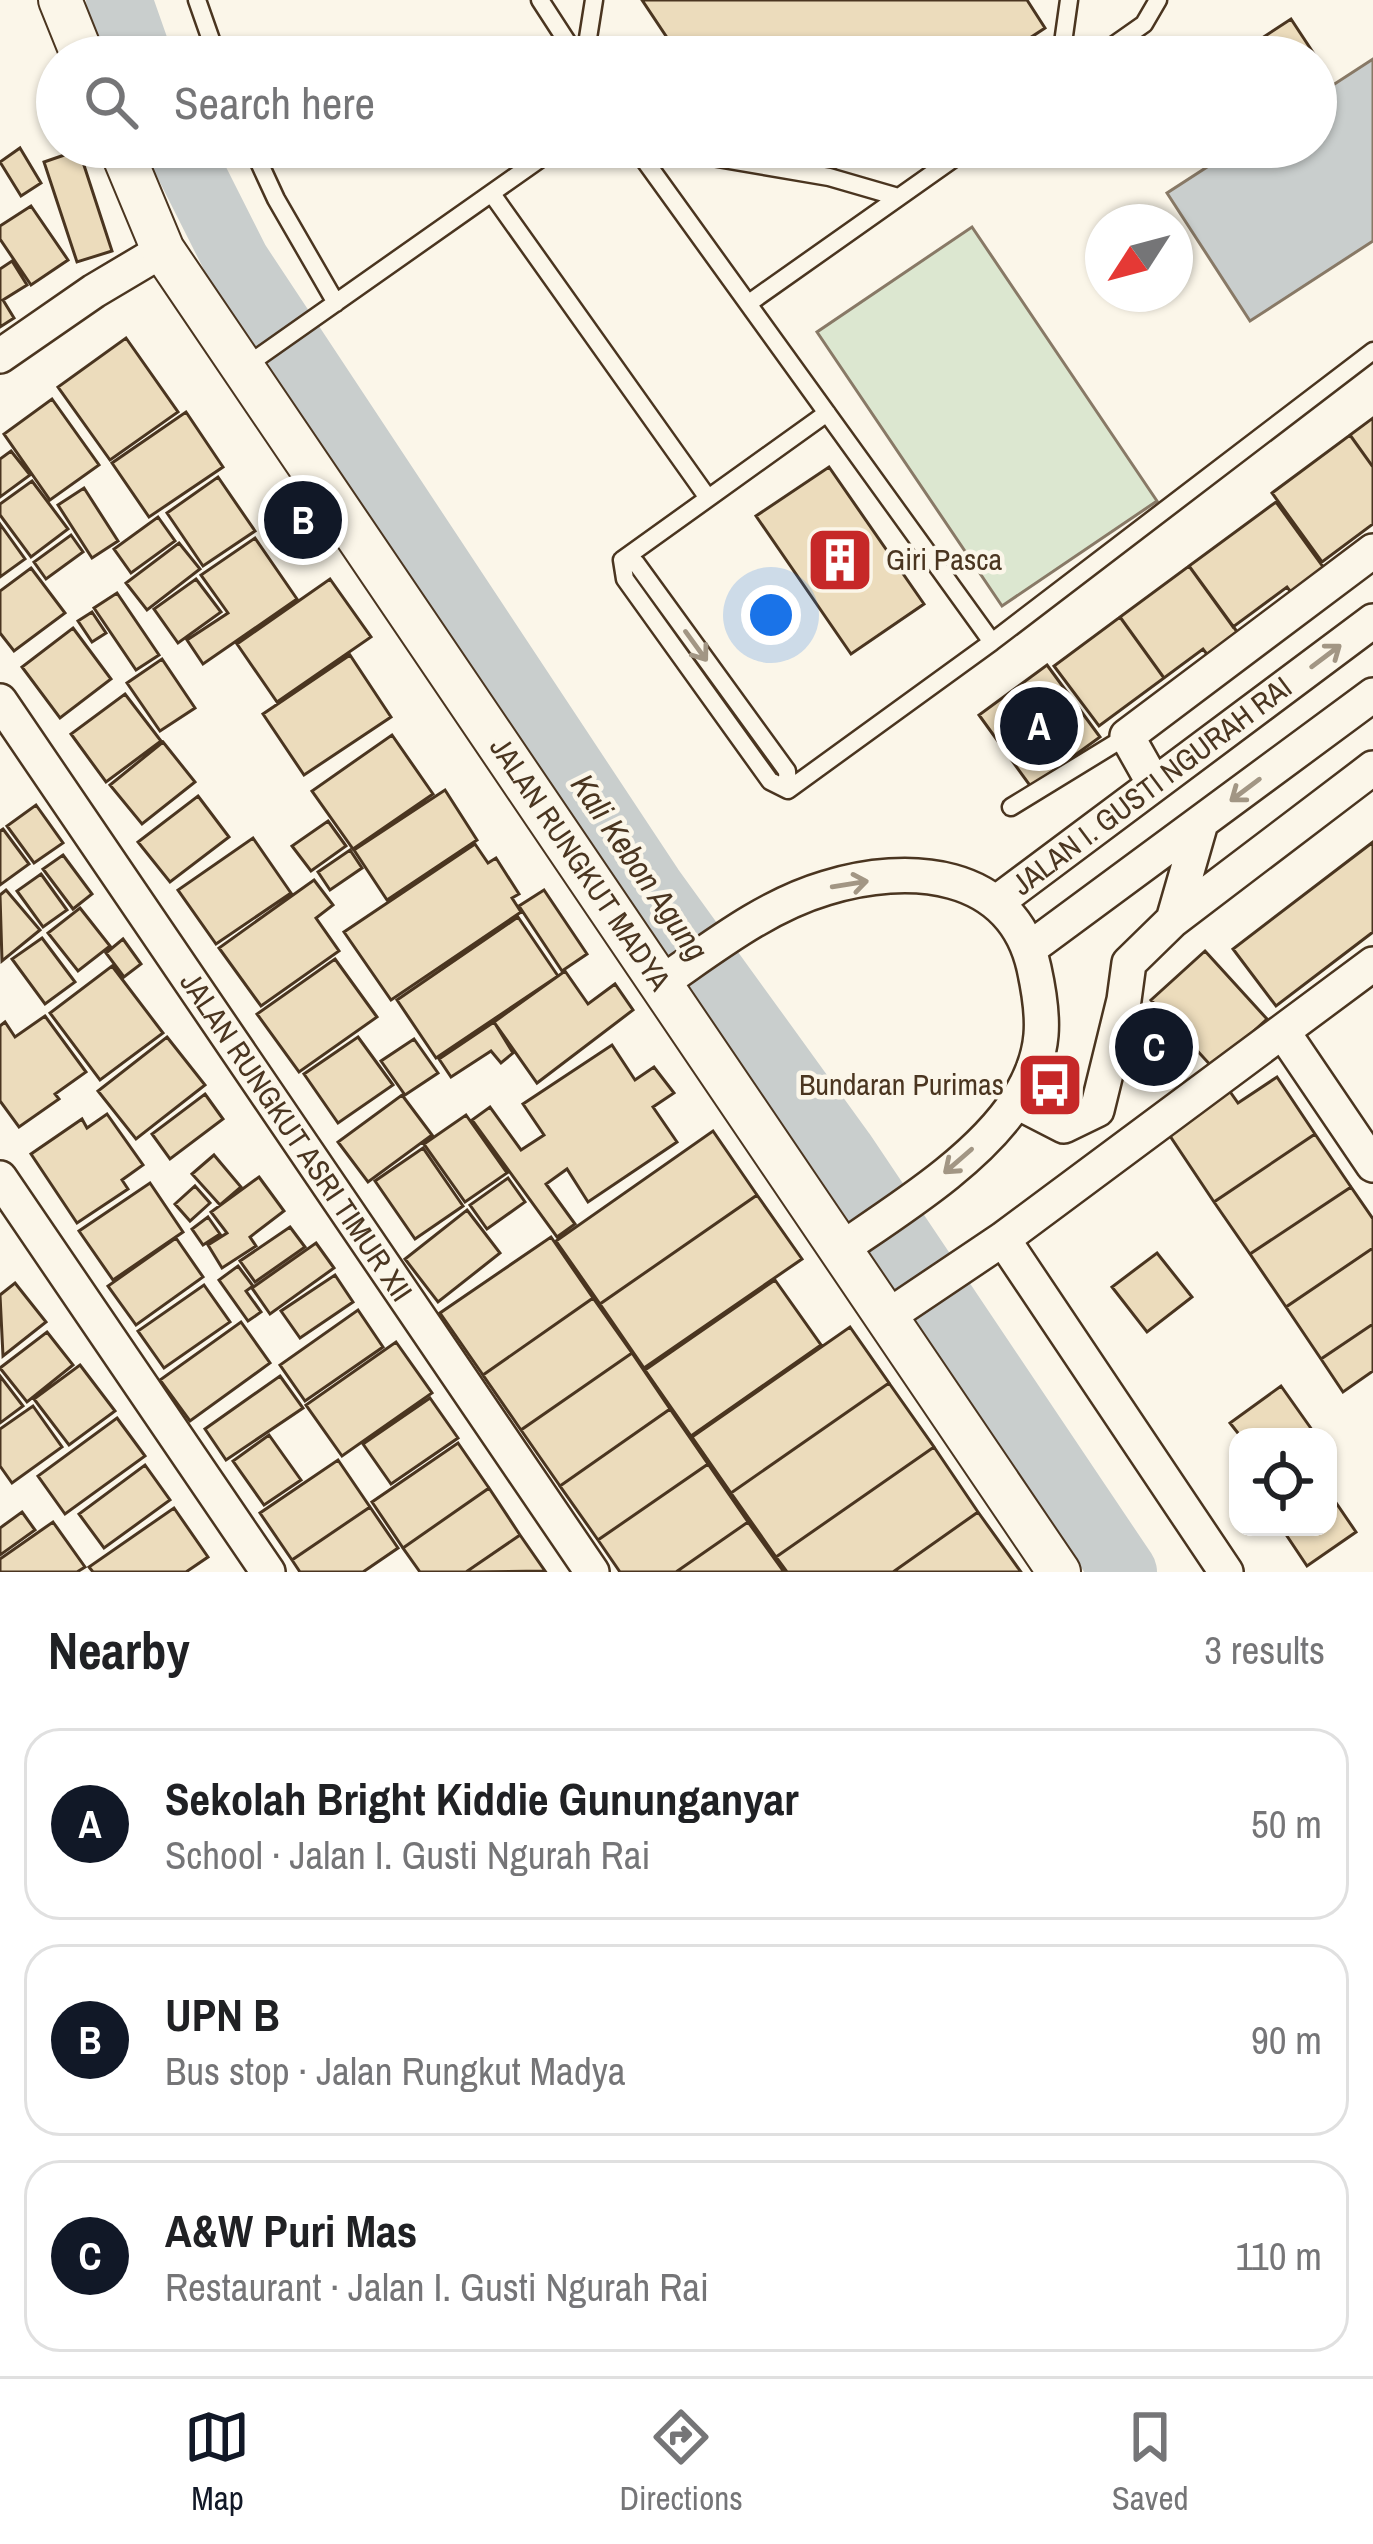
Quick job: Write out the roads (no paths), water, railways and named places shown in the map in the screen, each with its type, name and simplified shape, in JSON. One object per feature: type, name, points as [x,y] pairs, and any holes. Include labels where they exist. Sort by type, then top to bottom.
[{"type":"street","points":[[60,0],[75,36]]},
{"type":"street","name":"JALAN RUNGKUT MADYA","points":[[129,168],[163,250],[251,362],[676,973],[900,1309],[1059,1572]]},
{"type":"street","points":[[0,356],[163,250]]},
{"type":"street","name":"JALAN I. GUSTI NGURAH RAI","points":[[1127,736],[1373,551]]},
{"type":"street","name":"JALAN I. GUSTI NGURAH RAI","points":[[676,973],[742,927],[825,888],[910,874],[953,879],[997,902],[1373,621]]},
{"type":"street","name":"JALAN I. GUSTI NGURAH RAI","points":[[1030,949],[1373,695]]},
{"type":"street","name":"JALAN RUNGKUT ASRI TIMUR XII","points":[[0,701],[592,1572]]},
{"type":"street","points":[[1127,736],[1154,784]]},
{"type":"street","points":[[1017,1102],[1064,1126],[1097,1110],[1129,963],[1173,920],[1373,768]]},
{"type":"street","points":[[1173,920],[1201,823]]},
{"type":"street","points":[[853,1241],[917,1196],[984,1139],[1017,1102],[1033,1072],[1045,1019],[1030,949],[997,902]]},
{"type":"street","points":[[900,1309],[1004,1239],[1373,964]]},
{"type":"street","points":[[1283,1032],[1373,1165]]},
{"type":"street","points":[[0,1178],[268,1572]]},
{"type":"street","points":[[1004,1239],[1226,1572]]},
{"type":"lane","points":[[197,0],[210,36]]},
{"type":"lane","points":[[540,0],[566,36]]},
{"type":"lane","points":[[586,36],[594,0]]},
{"type":"lane","points":[[1064,36],[1069,0]]},
{"type":"lane","points":[[1127,36],[1144,24],[1158,0]]},
{"type":"lane","points":[[261,168],[336,303]]},
{"type":"lane","points":[[251,362],[528,168]]},
{"type":"lane","points":[[650,168],[992,642]]},
{"type":"lane","points":[[776,168],[898,197]]},
{"type":"lane","points":[[748,303],[940,168]]},
{"type":"lane","points":[[493,194],[709,498]]},
{"type":"lane","points":[[827,413],[622,560],[626,579],[770,781],[788,790],[992,642],[1373,351]]},
{"type":"lane","name":"JALAN I. GUSTI NGURAH RAI","points":[[1011,807],[1127,736]]},
{"type":"waterway","name":"Kali Kebon Agung","points":[[119,0],[132,36]]},
{"type":"waterway","name":"Kali Kebon Agung","points":[[190,168],[237,262],[651,888],[842,1152],[1124,1572]]},
{"type":"place","name":"UPN B","points":[[303,520]]},
{"type":"place","name":"Giri Pasca","points":[[840,560]]},
{"type":"place","name":"Sekolah Bright Kiddie Gununganyar","points":[[1039,726]]},
{"type":"place","name":"A&W Puri Mas","points":[[1154,1047]]},
{"type":"place","name":"Bundaran Purimas","points":[[1050,1085]]}]
